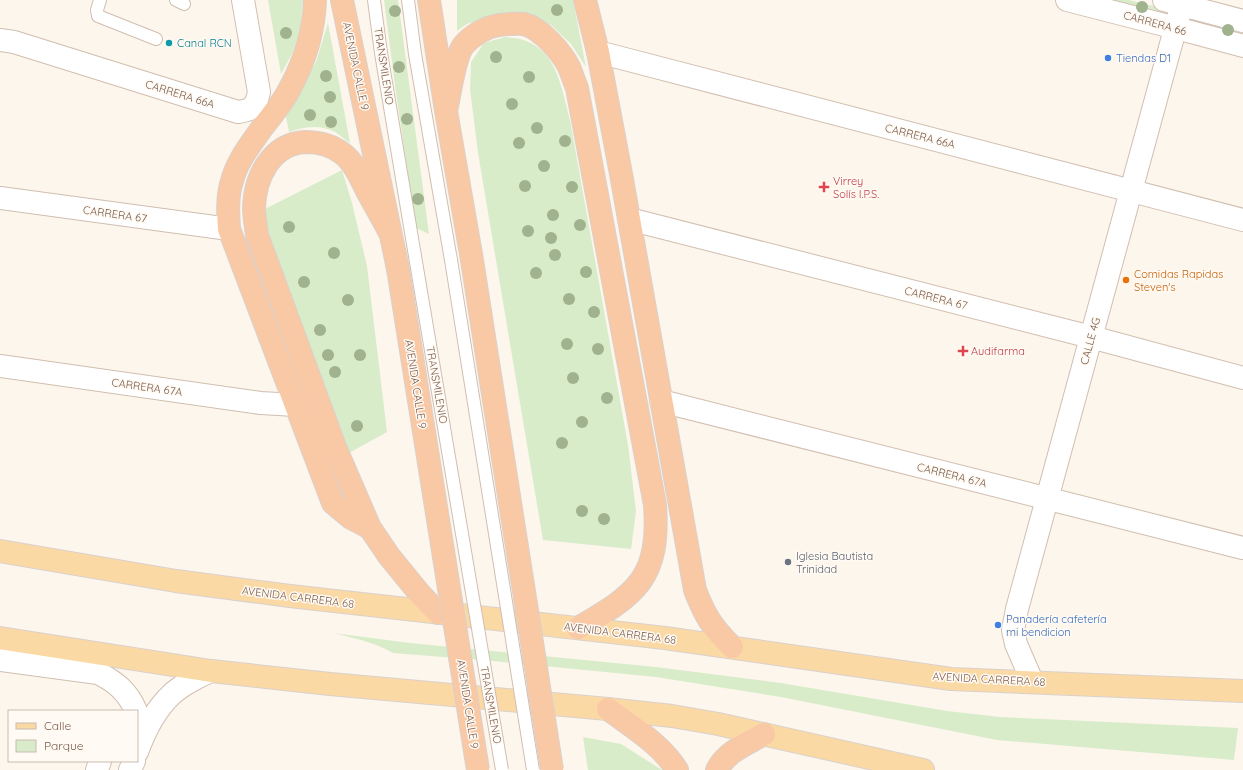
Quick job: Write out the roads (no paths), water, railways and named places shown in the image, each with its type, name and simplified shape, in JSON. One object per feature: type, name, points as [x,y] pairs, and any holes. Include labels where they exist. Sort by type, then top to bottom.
[{"type":"highway","points":[[315,0],[312,29],[307,49],[298,73],[288,92],[244,154],[232,181],[228,214],[229,229],[333,503],[351,518],[370,528]]},
{"type":"highway","name":"AVENIDA CALLE 9","points":[[342,0],[391,235],[407,269],[478,770]]},
{"type":"highway","points":[[429,0],[446,111],[461,257],[552,770]]},
{"type":"highway","points":[[444,0],[446,111]]},
{"type":"highway","points":[[585,0],[598,52],[629,219],[694,590],[703,612],[716,632],[732,647]]},
{"type":"highway","points":[[446,111],[457,59],[463,47],[472,36],[491,26],[513,23],[525,25],[537,30],[557,48],[569,67],[576,88],[655,505],[656,523],[652,555],[647,571],[640,582],[622,601],[610,610],[578,628]]},
{"type":"highway","points":[[391,235],[353,165],[342,154],[330,146],[314,142],[300,143],[276,152],[268,162],[261,175],[256,191],[254,207],[257,235],[336,447],[370,528],[389,556],[438,613]]},
{"type":"highway","points":[[608,709],[657,746],[667,755],[677,770]]},
{"type":"highway","points":[[717,770],[721,762],[731,752],[764,734]]},
{"type":"main road","name":"AVENIDA CARRERA 68","points":[[0,551],[184,582],[290,596],[578,628],[732,647],[951,679],[1243,691]]},
{"type":"main road","points":[[0,638],[211,671],[330,684],[608,709],[703,721],[923,770]]},
{"type":"street","name":"CARRERA 66A","points":[[0,40],[14,42],[238,112],[249,111],[255,105],[259,92],[243,0]]},
{"type":"street","name":"CARRERA 66","points":[[1067,0],[1243,46]]},
{"type":"street","name":"CALLE 4G","points":[[1032,682],[1016,644],[1013,630],[1017,610],[1176,28],[1176,2]]},
{"type":"street","points":[[1176,2],[1243,21]]},
{"type":"street","name":"CARRERA 66A","points":[[598,52],[1243,220]]},
{"type":"street","name":"CARRERA 67","points":[[0,198],[229,229]]},
{"type":"street","name":"CARRERA 67","points":[[629,219],[1091,337],[1243,378]]},
{"type":"street","name":"CARRERA 67A","points":[[0,366],[261,403],[295,405]]},
{"type":"street","name":"CARRERA 67A","points":[[661,401],[1243,548]]},
{"type":"street","points":[[102,654],[135,710]]},
{"type":"street","points":[[0,660],[98,673],[109,678],[121,687]]},
{"type":"street","points":[[140,745],[154,719],[171,695],[197,677],[211,671]]},
{"type":"street","points":[[117,710],[121,687]]},
{"type":"street","points":[[138,717],[141,725],[140,745]]},
{"type":"lane","points":[[100,0],[97,10],[98,16],[156,39]]},
{"type":"lane","name":"TRANSMILENIO","points":[[374,0],[407,269],[502,770]]},
{"type":"lane","points":[[408,0],[415,54],[461,257],[534,770]]},
{"type":"place","name":"Canal RCN","points":[[169,43]]},
{"type":"place","name":"Tiendas D1","points":[[1108,58]]},
{"type":"place","name":"Virrey Solís I.P.S.","points":[[824,187]]},
{"type":"place","name":"Comidas Rapidas Steven's","points":[[1126,280]]},
{"type":"place","name":"Audifarma","points":[[963,351]]},
{"type":"place","name":"Iglesia Bautista Trinidad","points":[[788,562]]},
{"type":"place","name":"Panadería cafetería mi bendicion","points":[[998,625]]}]
